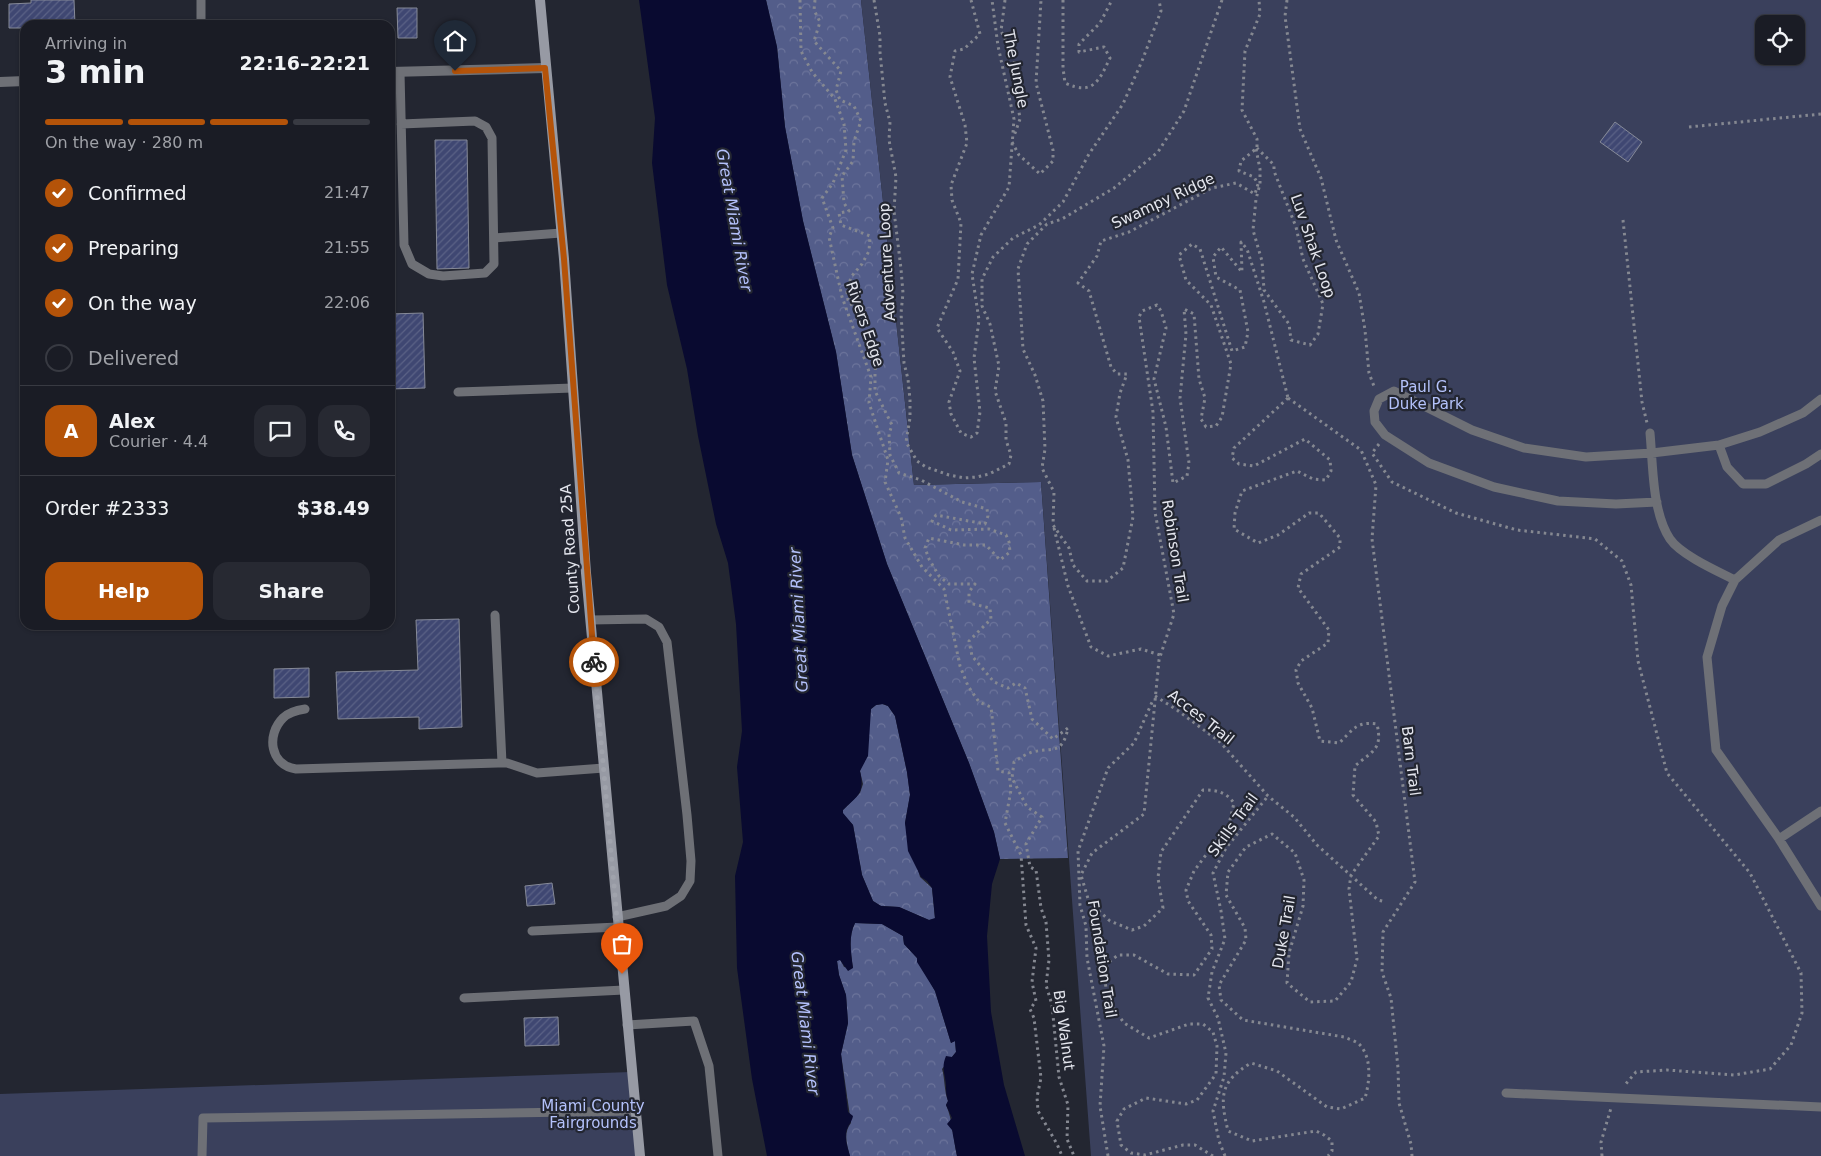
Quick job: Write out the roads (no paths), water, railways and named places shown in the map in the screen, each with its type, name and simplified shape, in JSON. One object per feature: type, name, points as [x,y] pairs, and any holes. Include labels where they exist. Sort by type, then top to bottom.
[{"type":"main road","name":"County Road 25A","points":[[540,0],[561,233],[591,620],[640,1156]]},
{"type":"street","points":[[395,72],[545,68]]},
{"type":"street","points":[[0,82],[20,81]]},
{"type":"lane","points":[[201,0],[201,20]]},
{"type":"lane","points":[[395,72],[401,124],[404,245],[412,264],[429,274],[443,276],[485,273],[494,264],[492,138],[486,127],[475,121],[401,124]]},
{"type":"lane","points":[[494,238],[561,233]]},
{"type":"lane","points":[[458,392],[573,388]]},
{"type":"lane","points":[[1657,502],[1616,504],[1558,501],[1494,487],[1429,463],[1385,435],[1375,422],[1374,410],[1379,399],[1394,391],[1472,430],[1524,448],[1586,457],[1719,446],[1760,432],[1803,413],[1821,399]]},
{"type":"lane","points":[[1650,433],[1658,515],[1671,540],[1696,560],[1735,580]]},
{"type":"lane","points":[[1719,446],[1728,467],[1743,484],[1766,484],[1806,464],[1821,454]]},
{"type":"lane","points":[[1821,520],[1779,540],[1735,580],[1722,606],[1707,657],[1716,750],[1779,838],[1821,906]]},
{"type":"lane","points":[[495,616],[502,763]]},
{"type":"lane","points":[[532,931],[618,922],[666,906],[681,896],[690,882],[689,834],[667,642],[659,627],[646,619],[591,620]]},
{"type":"lane","points":[[305,709],[284,716],[275,729],[272,742],[277,757],[287,768],[502,763],[537,772],[604,768]]},
{"type":"lane","points":[[1779,838],[1821,812]]},
{"type":"lane","points":[[464,998],[624,990]]},
{"type":"lane","points":[[627,1025],[694,1022],[708,1066],[718,1156]]},
{"type":"lane","points":[[1506,1093],[1821,1107]]},
{"type":"lane","points":[[202,1156],[203,1118],[635,1111]]},
{"type":"water","name":"Great Miami River","points":[[639,0],[766,0],[777,47],[785,127],[803,221],[836,352],[852,455],[887,564],[969,763],[994,832],[1000,859],[992,884],[987,936],[991,1012],[1004,1085],[1025,1156],[957,1156],[952,1130],[947,1124],[952,1118],[946,1105],[948,1101],[944,1067],[946,1056],[952,1057],[956,1052],[955,1041],[951,1043],[935,991],[917,962],[917,958],[904,944],[903,936],[882,924],[855,923],[851,939],[853,968],[848,971],[840,960],[837,961],[839,975],[846,995],[848,1023],[841,1054],[848,1112],[853,1116],[846,1134],[850,1156],[767,1156],[752,1079],[737,968],[735,876],[743,842],[737,767],[742,731],[736,624],[728,563],[716,524],[698,436],[687,369],[667,285],[652,163],[655,118]],"holes":[[[883,704],[888,706],[895,716],[907,772],[910,795],[905,823],[908,851],[921,877],[932,888],[935,918],[929,920],[899,907],[881,906],[873,901],[862,875],[853,825],[843,813],[843,810],[859,794],[861,789],[860,771],[868,756],[871,709],[876,705]]]},
{"type":"park label","name":"Paul G. Duke Park","points":[[1426,396]]},
{"type":"park label","name":"Miami County Fairgrounds","points":[[593,1114]]}]
